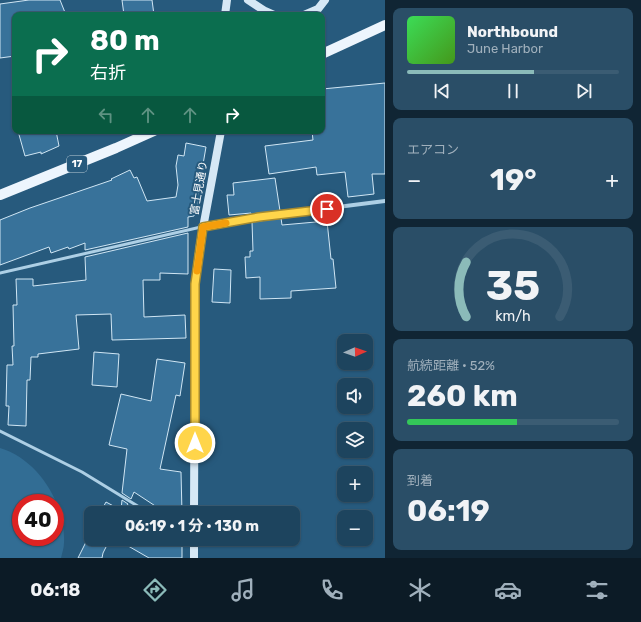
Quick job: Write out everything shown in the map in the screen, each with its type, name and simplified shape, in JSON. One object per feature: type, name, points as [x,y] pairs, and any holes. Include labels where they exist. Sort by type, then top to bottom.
[{"type":"main road","points":[[325,53],[385,25]]},
{"type":"main road","name":"17","points":[[0,195],[147,134]]},
{"type":"street","points":[[225,12],[227,0]]},
{"type":"street","points":[[248,0],[267,12]]},
{"type":"street","points":[[311,12],[318,9],[326,0]]},
{"type":"street","name":"富士見通り","points":[[194,506],[195,284],[203,227],[220,134]]},
{"type":"street","points":[[203,227],[259,217],[385,201]]},
{"type":"street","points":[[194,546],[194,558]]},
{"type":"lane","points":[[0,273],[203,227]]},
{"type":"lane","points":[[0,431],[82,472],[138,506]]},
{"type":"shaded area","points":[[0,448],[14,454],[26,462],[47,485],[52,494],[12,494],[12,546],[64,546],[61,558],[0,558]]},
{"type":"building","points":[[29,0],[60,0],[65,12],[12,12],[12,56],[0,58],[0,4]]},
{"type":"building","points":[[122,0],[152,0],[154,12],[124,12]]},
{"type":"building","points":[[385,83],[385,174],[372,174],[374,194],[348,197],[345,172],[317,175],[316,167],[269,174],[265,146],[313,140],[312,134],[325,134],[325,89]]},
{"type":"building","points":[[19,134],[57,134],[59,146],[41,154],[41,152],[25,156]]},
{"type":"building","points":[[186,143],[206,147],[197,199],[198,210],[194,216],[188,217],[188,227],[85,250],[85,243],[69,249],[68,247],[51,253],[49,247],[0,265],[0,220],[30,208],[112,180],[111,179],[130,170],[134,178],[137,177],[147,201],[176,197],[178,185],[176,166],[178,155],[184,156]]},
{"type":"building","points":[[275,178],[280,211],[251,215],[251,213],[229,215],[227,195],[234,195],[233,183]]},
{"type":"building","points":[[281,218],[282,225],[327,221],[336,288],[291,291],[291,298],[260,299],[260,277],[246,278],[245,257],[250,257],[250,251],[253,251],[252,222]]},
{"type":"building","points":[[188,233],[188,274],[160,273],[160,280],[143,280],[144,317],[185,315],[186,338],[112,340],[111,314],[76,315],[79,349],[38,354],[38,357],[31,357],[30,380],[27,380],[26,426],[8,425],[9,406],[6,406],[7,365],[13,365],[13,305],[17,305],[16,279],[33,279],[33,286],[86,280],[85,257]]},
{"type":"building","points":[[214,269],[231,270],[230,303],[212,302]]},
{"type":"building","points":[[94,352],[119,354],[117,387],[92,385]]},
{"type":"building","points":[[157,359],[185,363],[180,396],[176,395],[160,469],[181,472],[182,506],[155,506],[134,492],[131,499],[122,493],[127,449],[109,445],[121,394],[151,401]]},
{"type":"building","points":[[122,500],[128,504],[127,506],[121,506]]},
{"type":"building","points":[[106,502],[114,506],[104,506]]},
{"type":"building","points":[[84,546],[106,546],[102,558],[78,558]]},
{"type":"building","points":[[128,546],[182,546],[182,558],[149,558]]},
{"type":"slow traffic","points":[[197,271],[203,227],[226,223]]},
{"type":"route","points":[[195,443],[195,284],[203,227],[259,217],[327,209]]}]
